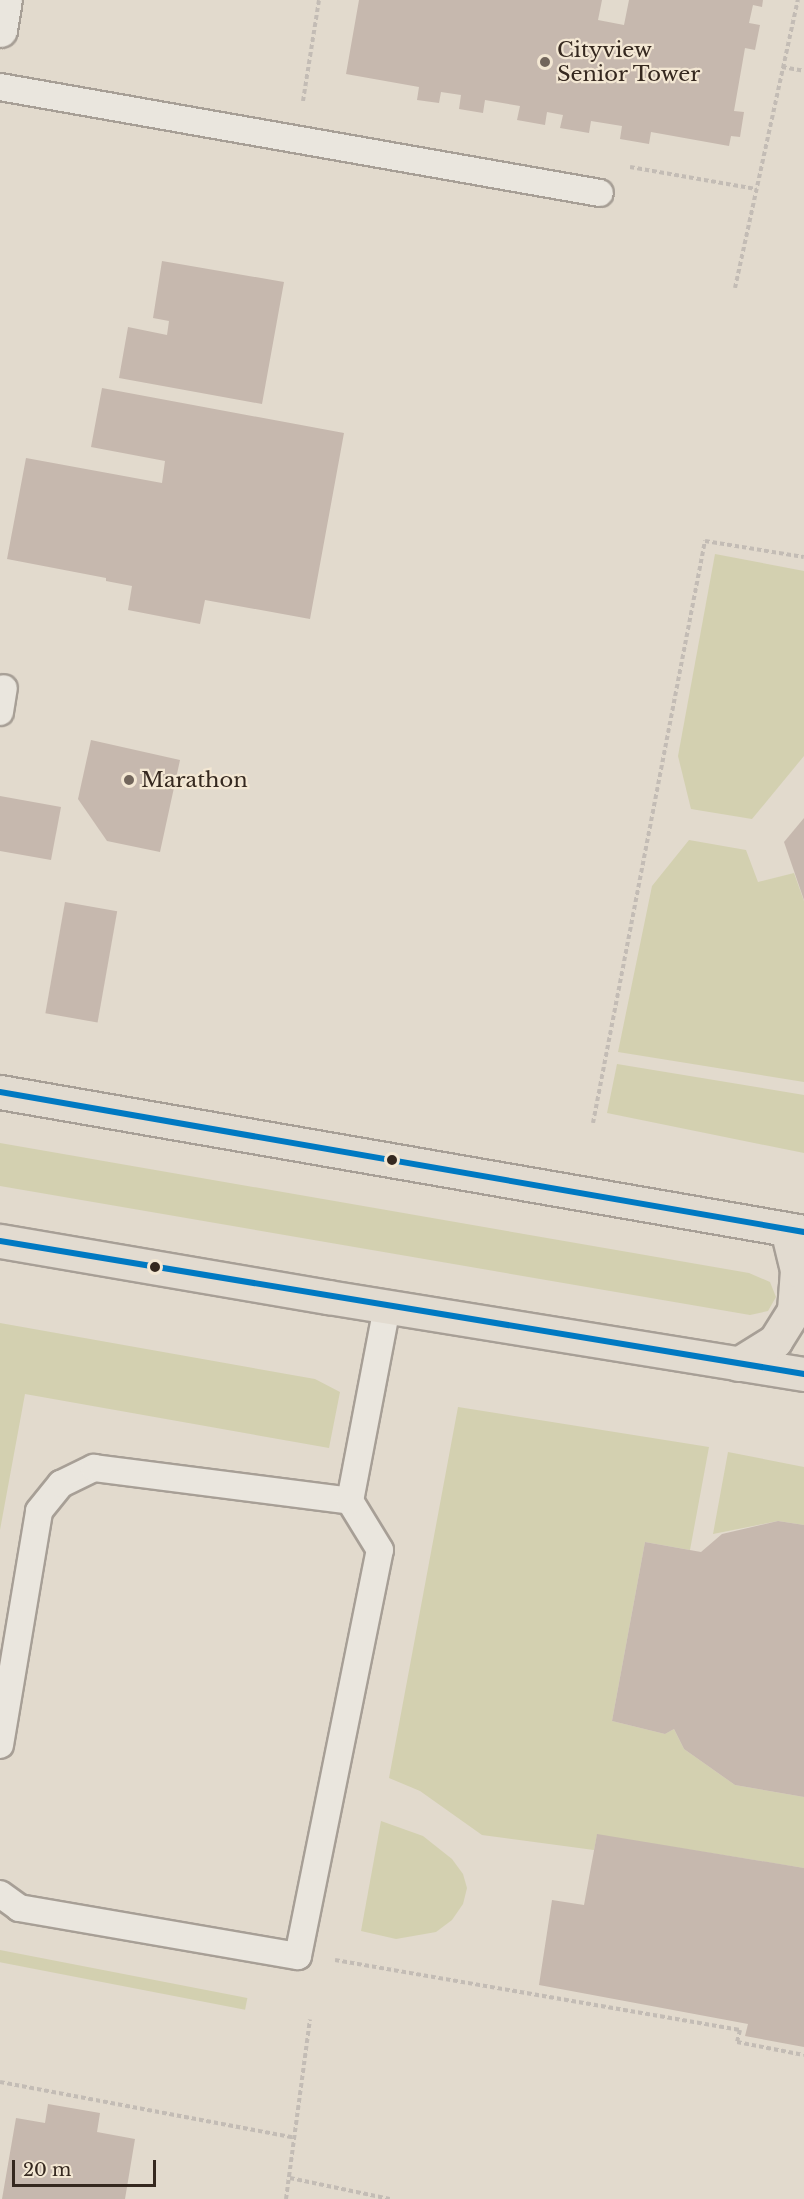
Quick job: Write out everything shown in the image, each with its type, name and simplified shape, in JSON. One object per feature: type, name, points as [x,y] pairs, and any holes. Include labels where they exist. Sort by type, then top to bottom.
[{"type":"main road","points":[[0,1092],[795,1231],[797,1270],[794,1310],[775,1341],[738,1364]]},
{"type":"main road","points":[[0,1241],[387,1307],[804,1374]]},
{"type":"street","points":[[0,30],[5,0]]},
{"type":"lane","points":[[0,87],[600,193]]},
{"type":"lane","points":[[0,712],[4,688]]},
{"type":"lane","points":[[0,1894],[19,1908],[298,1956],[380,1550],[350,1501],[387,1307]]},
{"type":"lane","points":[[0,1745],[39,1511],[61,1484],[94,1468],[350,1501]]},
{"type":"path","points":[[302,108],[319,0]]},
{"type":"path","points":[[735,288],[798,0]]},
{"type":"path","points":[[782,67],[804,71]]},
{"type":"path","points":[[628,166],[756,189]]},
{"type":"path","points":[[593,1123],[705,541],[804,557]]},
{"type":"path","points":[[326,1959],[740,2030],[737,2042],[804,2055]]},
{"type":"path","points":[[286,2199],[310,2020]]},
{"type":"path","points":[[0,2082],[295,2138]]},
{"type":"path","points":[[290,2178],[390,2199]]},
{"type":"shaded area","points":[[715,554],[804,571],[804,756],[752,819],[691,809],[678,756]]},
{"type":"shaded area","points":[[689,840],[746,850],[758,882],[794,873],[804,901],[804,1082],[618,1052],[652,886]]},
{"type":"shaded area","points":[[617,1064],[804,1095],[804,1153],[607,1113]]},
{"type":"shaded area","points":[[0,1143],[749,1273],[770,1282],[776,1297],[768,1311],[750,1315],[0,1186]]},
{"type":"shaded area","points":[[0,1323],[315,1379],[340,1392],[329,1448],[25,1394],[0,1530]]},
{"type":"shaded area","points":[[458,1407],[709,1447],[690,1550],[645,1542],[612,1721],[665,1734],[674,1729],[684,1749],[735,1785],[804,1797],[804,1868],[597,1835],[594,1850],[482,1835],[420,1791],[389,1778]]},
{"type":"shaded area","points":[[728,1452],[804,1467],[804,1525],[778,1521],[713,1534]]},
{"type":"shaded area","points":[[381,1821],[423,1836],[452,1859],[463,1874],[467,1888],[463,1904],[452,1920],[436,1932],[396,1939],[361,1931]]},
{"type":"shaded area","points":[[0,1950],[247,1998],[245,2010],[0,1962]]},
{"type":"building","name":"Cityview Senior Tower","points":[[359,0],[602,0],[598,20],[624,25],[629,0],[763,0],[762,7],[753,5],[749,23],[760,25],[755,50],[745,48],[734,111],[744,112],[740,137],[731,136],[729,146],[651,132],[649,144],[620,139],[622,126],[591,121],[589,133],[560,128],[563,115],[547,112],[545,125],[517,120],[520,106],[485,100],[483,113],[459,109],[461,95],[441,92],[439,103],[417,100],[419,87],[346,74]]},
{"type":"building","points":[[162,261],[284,282],[262,404],[119,378],[128,327],[167,335],[169,321],[153,318]]},
{"type":"building","points":[[102,388],[344,433],[310,619],[205,600],[200,624],[128,610],[132,586],[106,581],[106,578],[7,559],[26,458],[162,483],[165,461],[91,447]]},
{"type":"building","name":"Marathon","points":[[91,740],[180,760],[160,852],[107,841],[78,799]]},
{"type":"building","points":[[0,796],[61,807],[51,860],[0,851]]},
{"type":"building","points":[[804,818],[804,900],[784,842]]},
{"type":"building","points":[[65,902],[117,911],[98,1022],[45,1013]]},
{"type":"building","points":[[778,1521],[804,1525],[804,1797],[735,1785],[684,1749],[674,1729],[665,1734],[612,1721],[645,1542],[701,1552],[722,1534]]},
{"type":"building","points":[[597,1834],[804,1868],[804,2047],[745,2036],[748,2024],[539,1985],[552,1900],[584,1905]]},
{"type":"building","points":[[48,2104],[100,2113],[97,2132],[135,2139],[125,2199],[2,2199],[16,2118],[45,2123]]},
{"type":"transit line","points":[[0,1092],[804,1232]]},
{"type":"transit line","points":[[0,1241],[804,1374]]},
{"type":"place","name":"Cityview Senior Tower","points":[[545,62]]},
{"type":"place","name":"Marathon","points":[[129,780]]}]
